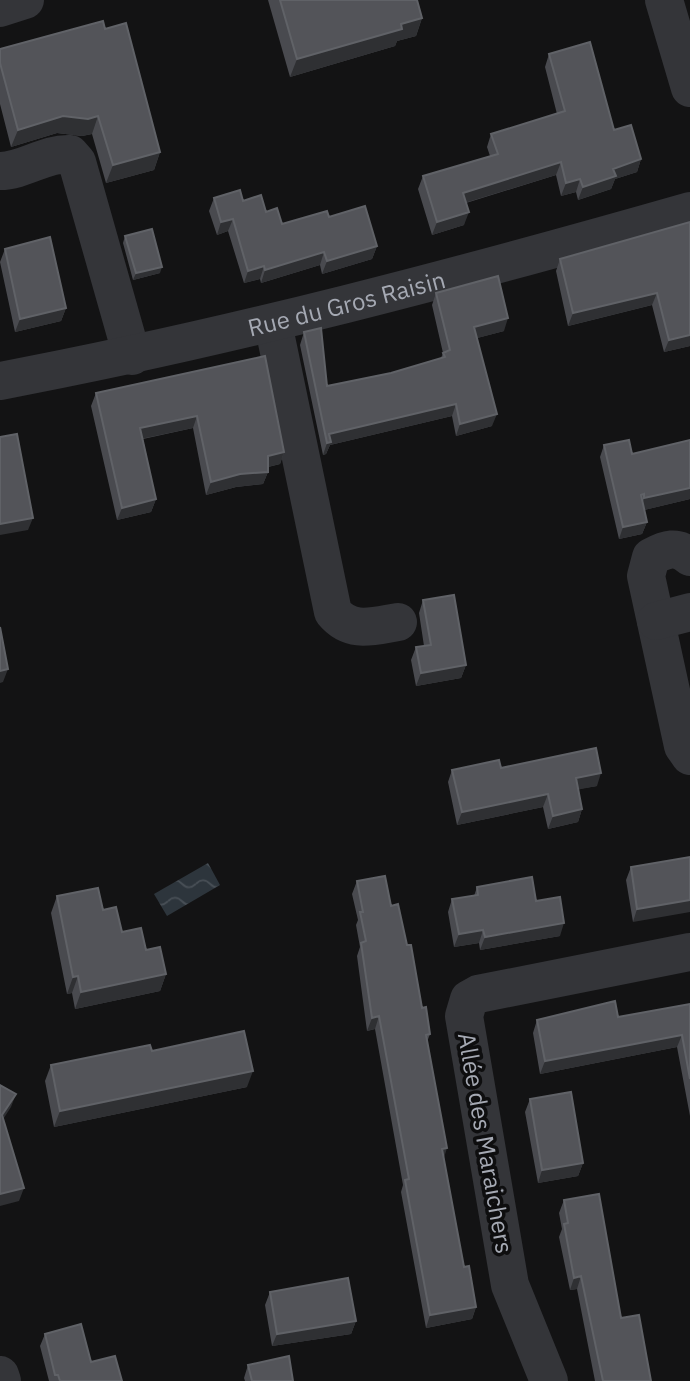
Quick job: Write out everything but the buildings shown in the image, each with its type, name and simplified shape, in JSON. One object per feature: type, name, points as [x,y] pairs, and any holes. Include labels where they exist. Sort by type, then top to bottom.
[{"type":"street","points":[[0,8],[25,0]]},
{"type":"street","points":[[664,0],[690,88]]},
{"type":"street","points":[[0,171],[12,170],[59,153],[69,154],[77,162],[132,356]]},
{"type":"street","name":"Rue du Gros Raisin","points":[[0,381],[132,356],[272,323],[690,211]]},
{"type":"street","points":[[272,323],[333,612],[344,624],[363,628],[398,622]]},
{"type":"street","points":[[690,556],[683,550],[667,549],[651,557],[646,576],[673,616],[683,746],[690,756]]},
{"type":"street","name":"Allée des Maraichers","points":[[549,1381],[510,1285],[464,1016],[469,999],[478,994],[690,952]]},
{"type":"street","points":[[0,1375],[2,1381]]},
{"type":"water","points":[[208,863],[220,885],[167,916],[154,894]]}]
